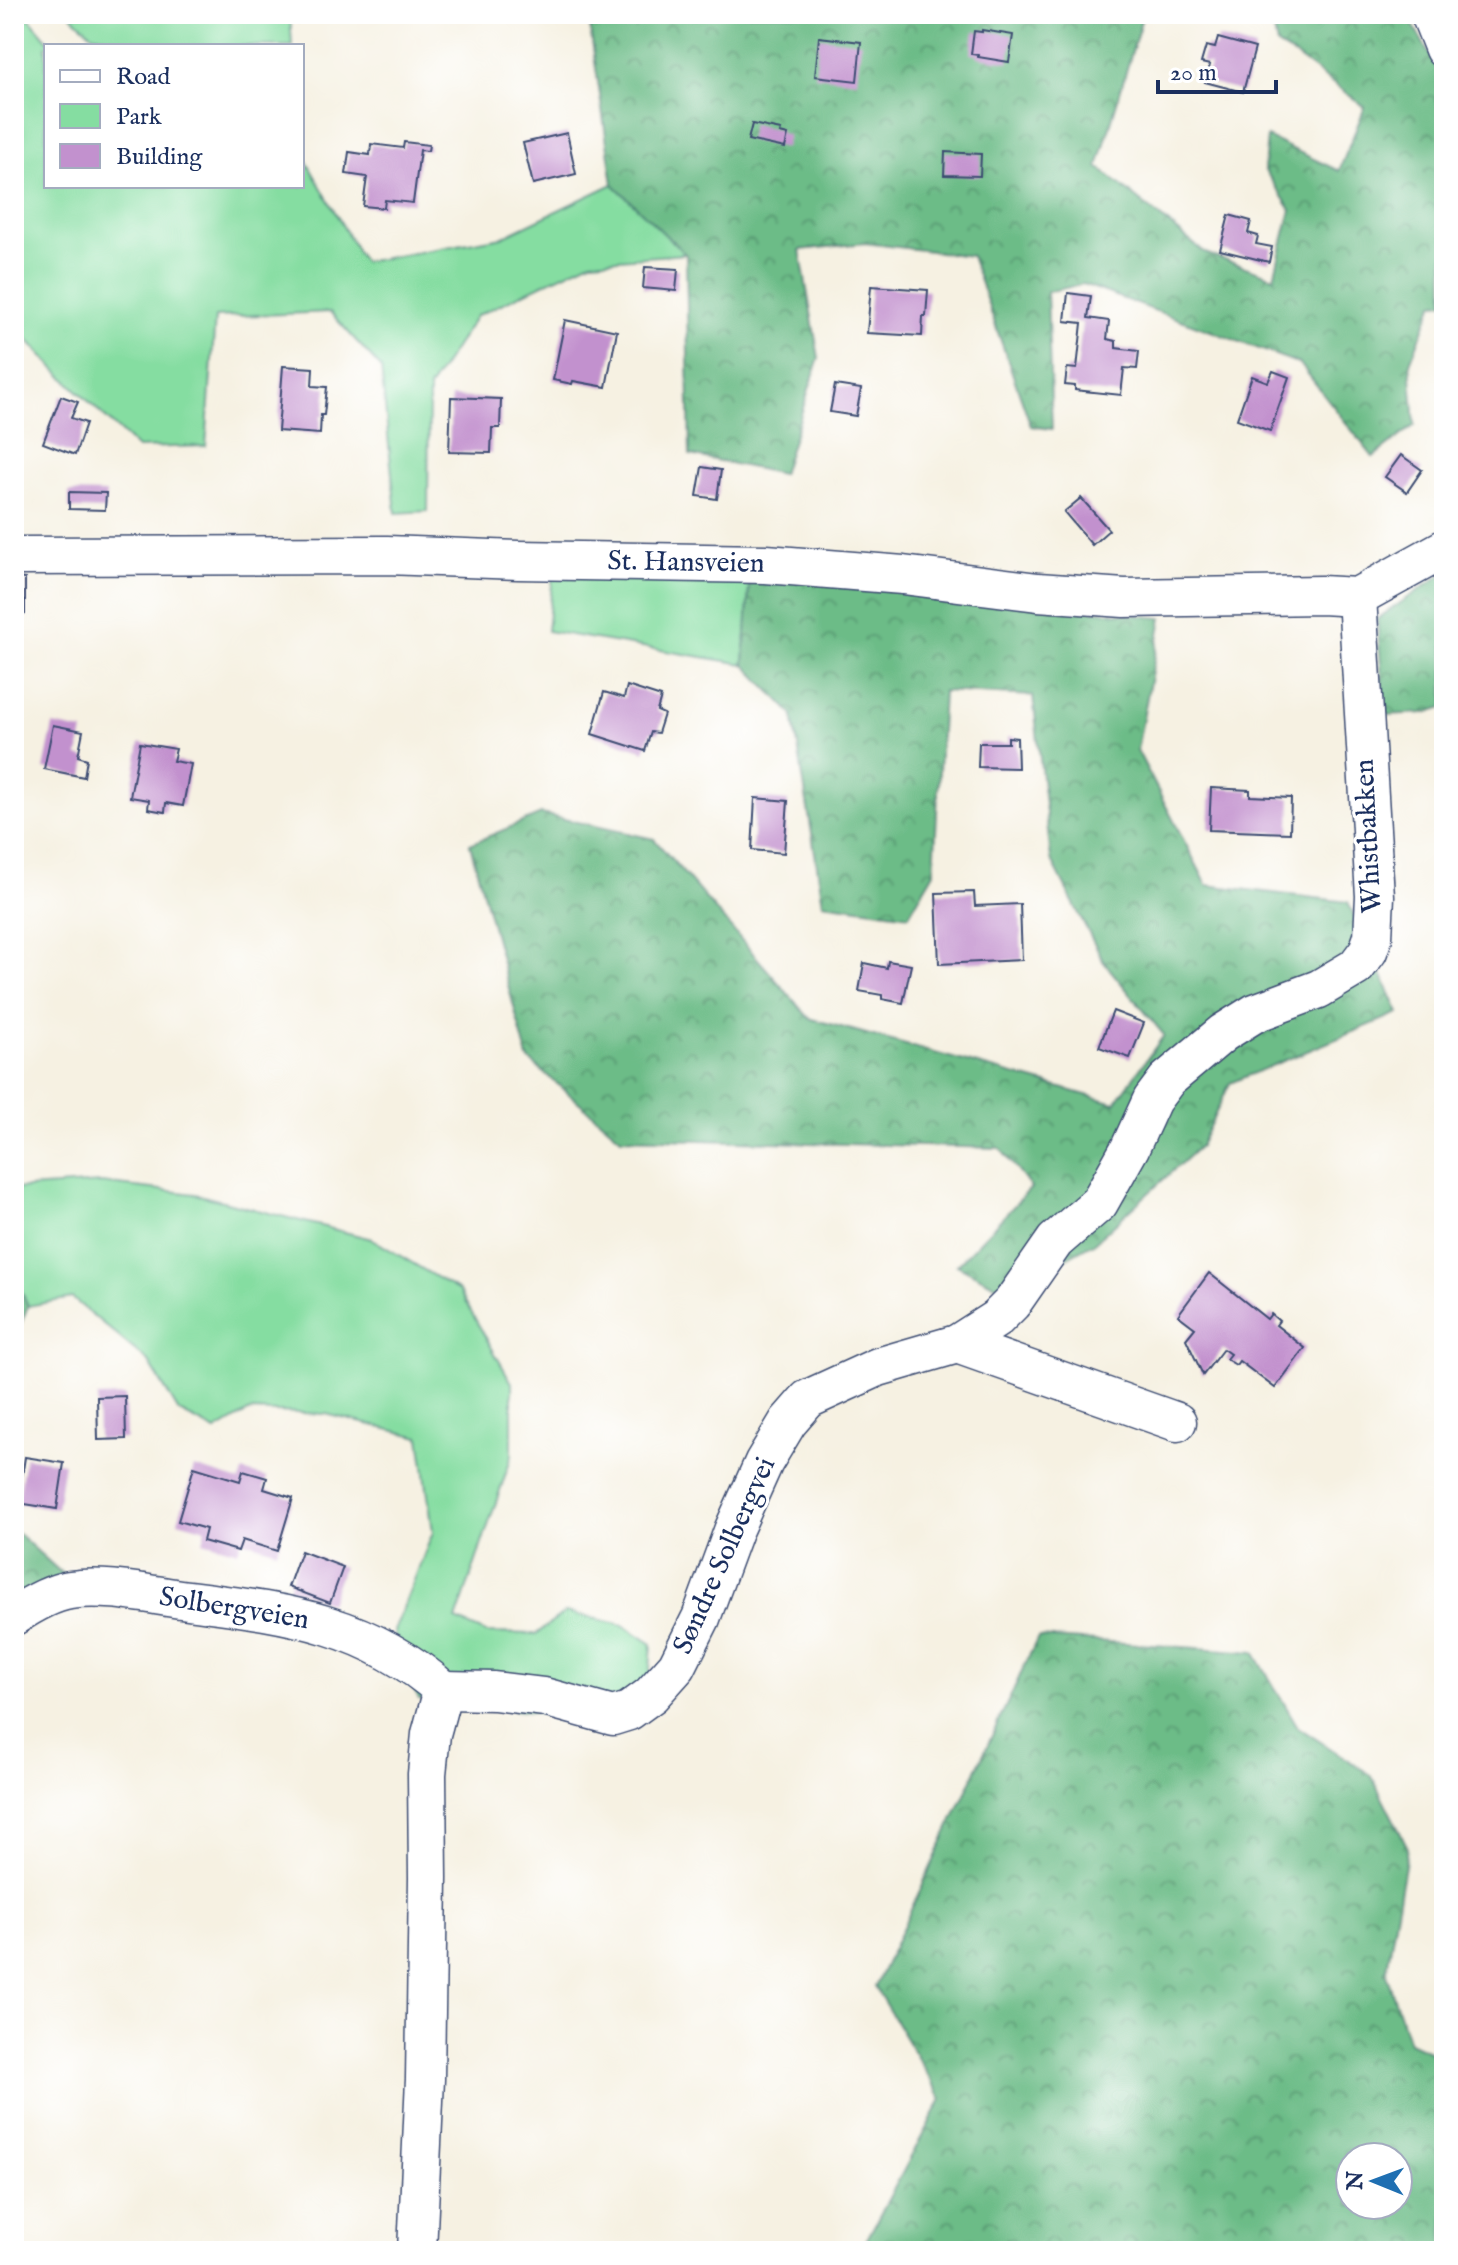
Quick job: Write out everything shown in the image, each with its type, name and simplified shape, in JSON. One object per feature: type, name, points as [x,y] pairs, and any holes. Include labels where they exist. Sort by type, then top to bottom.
[{"type":"street","points":[[1430,14],[1444,49]]},
{"type":"street","points":[[1357,597],[1444,549]]},
{"type":"street","name":"St. Hansveien","points":[[14,556],[387,555],[766,564],[1124,598],[1357,597]]},
{"type":"street","name":"Whistbakken","points":[[1130,1148],[1152,1100],[1167,1080],[1187,1062],[1223,1033],[1255,1013],[1319,989],[1356,967],[1368,951],[1373,937],[1375,896],[1357,597]]},
{"type":"street","name":"Søndre Solbergvei","points":[[443,1690],[494,1691],[544,1697],[613,1716],[629,1711],[651,1695],[677,1666],[701,1618],[733,1531],[764,1462],[788,1422],[808,1399],[878,1367],[957,1344],[996,1319],[1012,1303],[1055,1241],[1099,1203],[1130,1148]]},
{"type":"street","points":[[957,1344],[1177,1422]]},
{"type":"street","name":"Solbergveien","points":[[14,1616],[69,1590],[107,1590],[273,1612],[317,1621],[379,1645],[443,1690]]},
{"type":"street","points":[[417,2251],[425,2079],[427,1774],[431,1734],[443,1690]]},
{"type":"green space","points":[[14,14],[26,14],[51,44],[44,44],[44,188],[304,188],[304,157],[363,262],[502,237],[613,184],[686,254],[591,261],[476,316],[429,388],[428,511],[396,513],[381,368],[330,312],[215,317],[206,446],[137,448],[14,325]]},
{"type":"green space","points":[[70,14],[290,14],[292,44],[148,44],[93,35]]},
{"type":"green space","points":[[588,14],[1143,14],[1098,167],[1205,253],[1274,277],[1291,210],[1264,169],[1267,137],[1339,171],[1365,107],[1277,45],[1271,14],[1407,14],[1444,80],[1444,302],[1434,303],[1410,363],[1415,425],[1373,457],[1300,364],[1083,284],[1047,292],[1052,429],[1031,426],[971,256],[865,243],[800,250],[819,358],[782,474],[690,455],[686,255],[613,184]]},
{"type":"green space","points":[[554,566],[750,572],[744,664],[547,631]]},
{"type":"green space","points":[[750,572],[1162,618],[1137,750],[1207,885],[1348,902],[1399,1013],[1230,1083],[1200,1146],[1095,1242],[1007,1291],[957,1265],[1031,1188],[1000,1148],[621,1138],[528,1059],[470,844],[541,814],[654,839],[809,1018],[1115,1103],[1164,1035],[1103,961],[1051,859],[1033,696],[943,691],[934,872],[909,915],[823,903],[793,715],[744,664]]},
{"type":"green space","points":[[1444,573],[1444,707],[1425,713],[1385,715],[1377,619]]},
{"type":"green space","points":[[101,1183],[195,1194],[372,1239],[459,1291],[512,1383],[512,1455],[456,1620],[486,1633],[536,1634],[566,1612],[623,1625],[652,1644],[649,1680],[593,1719],[419,1699],[405,1674],[394,1631],[433,1532],[420,1437],[326,1414],[250,1411],[216,1431],[179,1412],[149,1362],[72,1298],[28,1306],[14,1275],[14,1189]]},
{"type":"green space","points":[[14,1275],[28,1306],[14,1341]]},
{"type":"green space","points":[[14,1530],[90,1599],[25,1627],[14,1636]]},
{"type":"green space","points":[[1038,1637],[1254,1652],[1298,1727],[1371,1775],[1408,1848],[1386,1974],[1409,2042],[1444,2058],[1444,2251],[863,2251],[942,2099],[875,1987]]},
{"type":"building","points":[[974,31],[1013,35],[1009,62],[971,54]]},
{"type":"building","points":[[819,37],[861,42],[857,81],[815,76]]},
{"type":"building","points":[[1218,38],[1255,48],[1243,92],[1205,82],[1210,65],[1201,63],[1206,46],[1215,48]]},
{"type":"building","points":[[752,124],[781,130],[780,133],[788,135],[785,148],[748,140]]},
{"type":"building","points":[[567,133],[576,174],[533,184],[523,143]]},
{"type":"building","points":[[404,142],[429,145],[428,151],[420,150],[413,203],[385,200],[384,208],[363,206],[367,177],[346,174],[349,152],[370,155],[371,144],[403,148]]},
{"type":"building","points":[[945,152],[981,154],[980,176],[944,175]]},
{"type":"building","points":[[1229,215],[1251,221],[1248,233],[1258,236],[1256,244],[1272,247],[1269,262],[1220,250]]},
{"type":"building","points":[[645,267],[678,269],[676,291],[643,288]]},
{"type":"building","points":[[871,286],[928,290],[922,336],[867,333]]},
{"type":"building","points":[[1068,293],[1091,296],[1088,318],[1109,321],[1107,339],[1116,341],[1116,348],[1139,351],[1137,369],[1124,368],[1121,395],[1075,390],[1075,386],[1065,385],[1067,368],[1077,369],[1082,323],[1065,321]]},
{"type":"building","points":[[565,320],[617,331],[606,387],[553,380]]},
{"type":"building","points":[[283,366],[313,368],[312,386],[327,387],[320,434],[278,431]]},
{"type":"building","points":[[1273,371],[1289,377],[1270,431],[1237,419],[1252,376],[1268,382]]},
{"type":"building","points":[[835,385],[861,389],[856,416],[830,412]]},
{"type":"building","points":[[61,396],[78,402],[71,418],[86,423],[75,455],[43,443]]},
{"type":"building","points":[[451,397],[501,399],[500,428],[492,428],[491,453],[449,452]]},
{"type":"building","points":[[1401,455],[1422,470],[1407,492],[1385,477]]},
{"type":"building","points":[[702,467],[721,470],[717,499],[697,496]]},
{"type":"building","points":[[69,492],[106,493],[105,510],[69,509]]},
{"type":"building","points":[[1081,498],[1109,530],[1092,545],[1064,512]]},
{"type":"building","points":[[14,578],[25,579],[25,614],[14,614]]},
{"type":"building","points":[[627,686],[661,697],[657,711],[664,714],[658,733],[651,732],[645,751],[592,734],[604,692],[624,698]]},
{"type":"building","points":[[53,725],[83,731],[78,756],[87,759],[84,777],[44,769]]},
{"type":"building","points":[[1008,737],[1017,738],[1018,768],[978,767],[979,743],[1008,743]]},
{"type":"building","points":[[140,743],[176,749],[173,761],[191,764],[183,806],[166,803],[165,812],[148,809],[149,800],[130,797]]},
{"type":"building","points":[[1211,788],[1250,790],[1250,796],[1291,798],[1290,833],[1209,830]]},
{"type":"building","points":[[755,798],[788,801],[784,853],[752,850]]},
{"type":"building","points":[[974,892],[975,906],[1020,904],[1022,960],[939,964],[936,893]]},
{"type":"building","points":[[888,961],[911,965],[903,1003],[859,991],[864,963],[887,968]]},
{"type":"building","points":[[1113,1011],[1144,1023],[1130,1058],[1099,1047]]},
{"type":"building","points":[[1209,1273],[1267,1319],[1271,1314],[1279,1321],[1276,1325],[1305,1348],[1275,1388],[1239,1361],[1236,1365],[1226,1359],[1230,1354],[1223,1349],[1203,1375],[1186,1339],[1195,1328],[1178,1315]]},
{"type":"building","points":[[125,1396],[126,1439],[98,1440],[97,1397]]},
{"type":"building","points":[[25,1457],[64,1463],[57,1509],[18,1503]]},
{"type":"building","points":[[194,1467],[240,1481],[243,1471],[267,1478],[264,1489],[293,1498],[277,1551],[242,1540],[238,1551],[203,1541],[206,1529],[178,1521]]},
{"type":"building","points":[[301,1551],[343,1567],[330,1603],[288,1587]]}]
